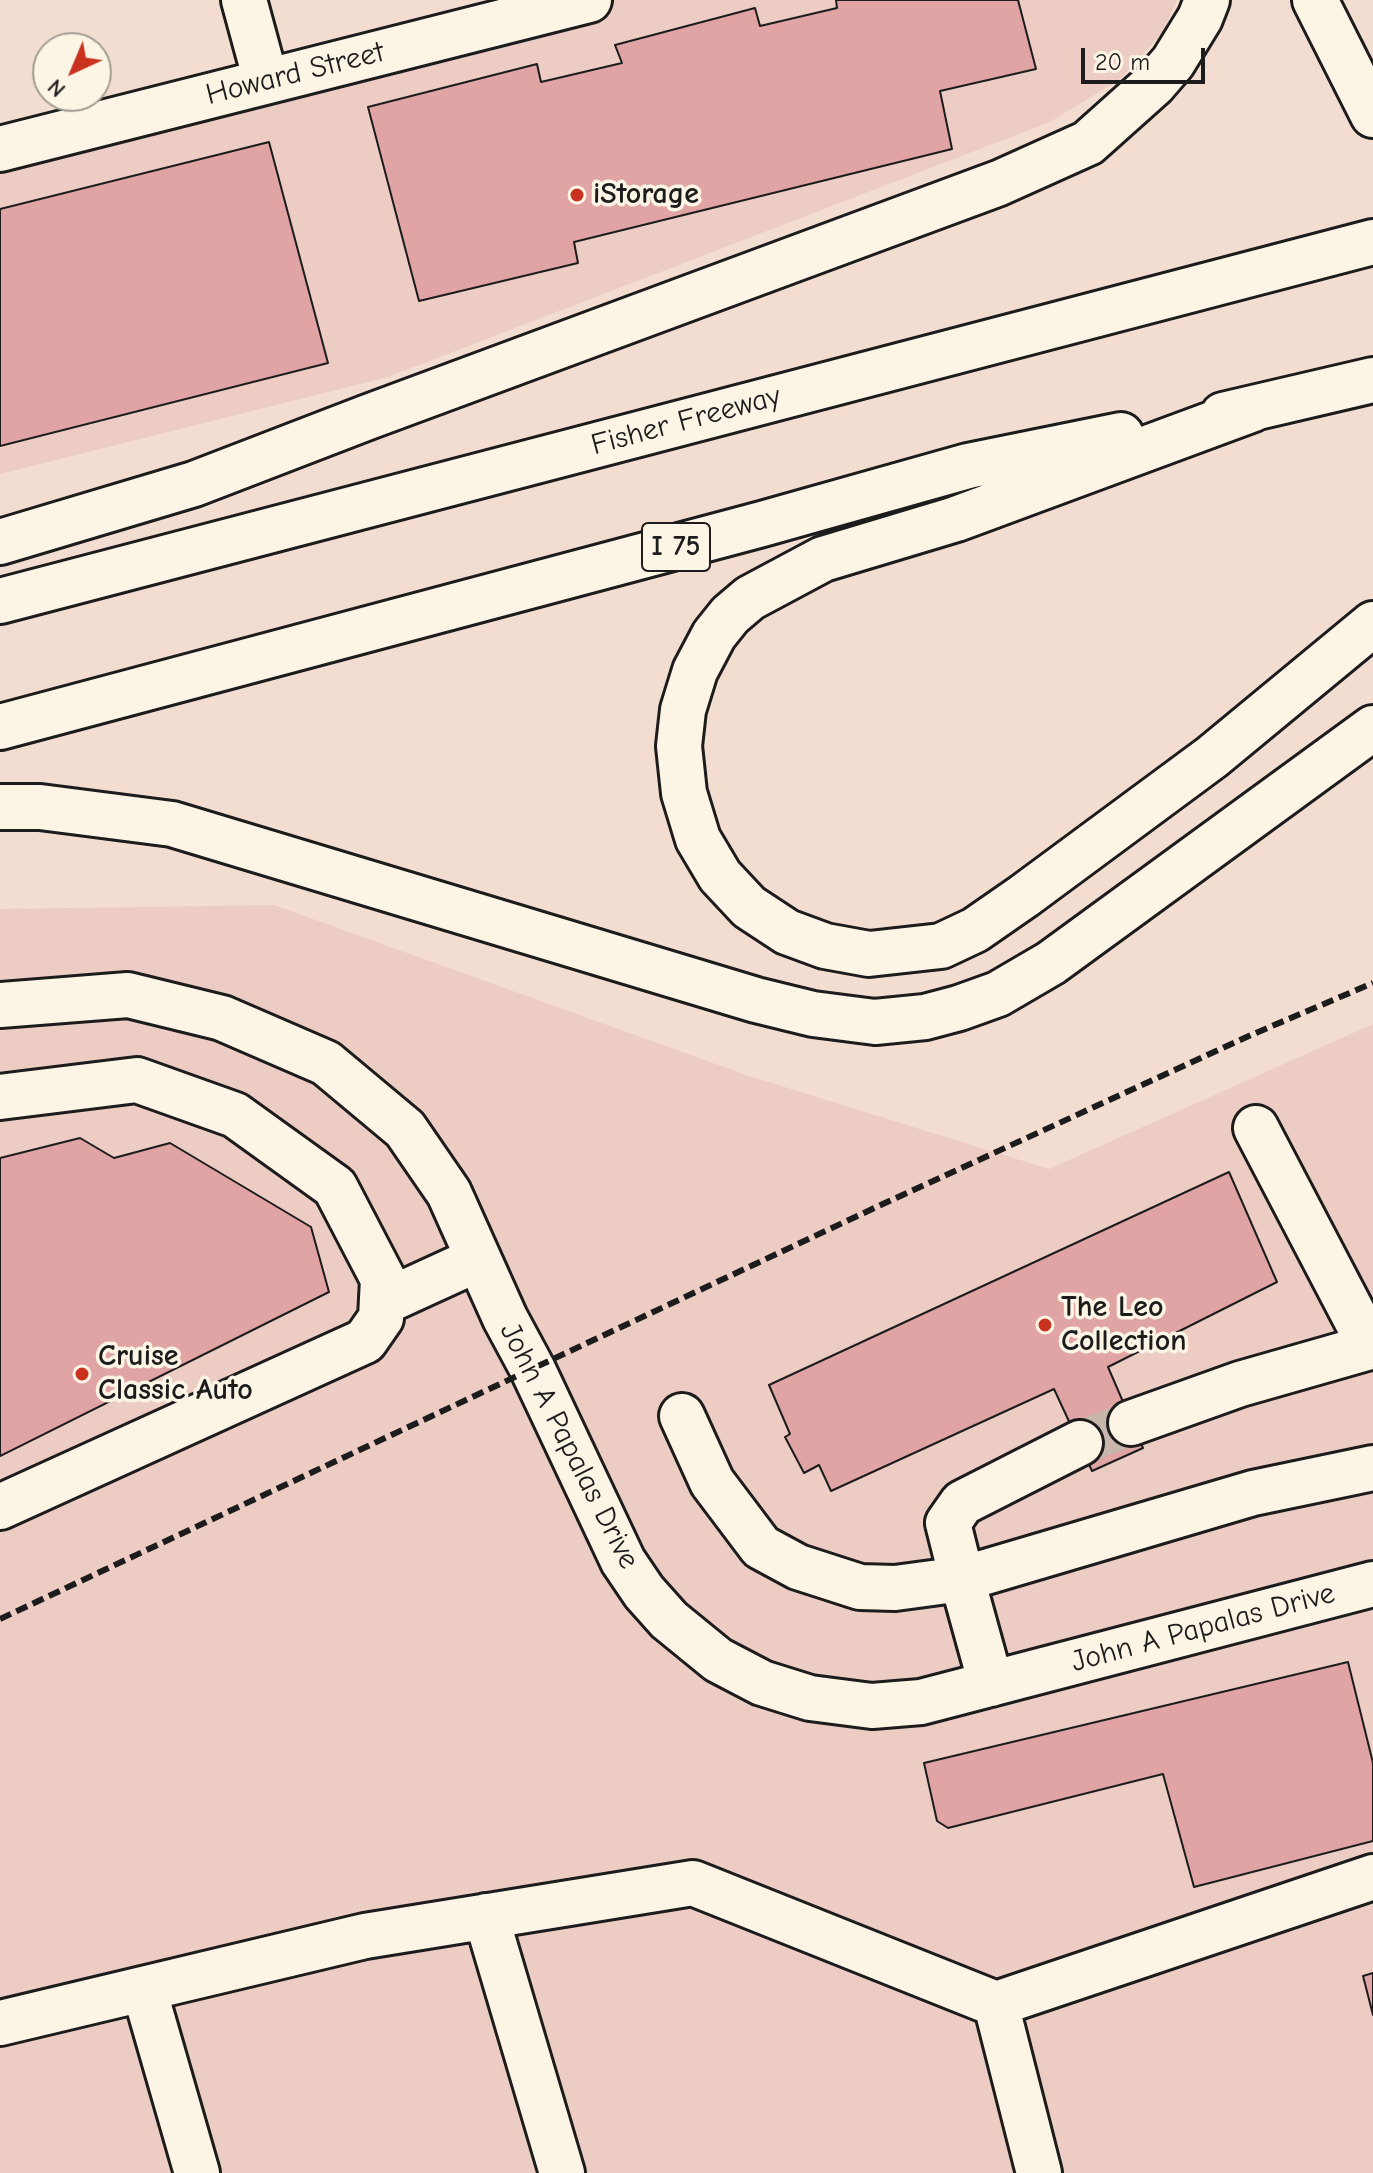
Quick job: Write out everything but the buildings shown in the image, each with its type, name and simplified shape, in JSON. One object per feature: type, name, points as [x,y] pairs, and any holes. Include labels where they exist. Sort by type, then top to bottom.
[{"type":"main road","points":[[244,0],[266,81]]},
{"type":"main road","name":"Howard Street","points":[[0,149],[589,0]]},
{"type":"main road","points":[[0,542],[194,484],[999,183],[1088,143],[1154,84],[1189,37],[1207,0]]},
{"type":"main road","points":[[1315,0],[1373,115]]},
{"type":"main road","name":"Fisher Freeway","points":[[0,601],[1373,242]]},
{"type":"main road","name":"I 75","points":[[0,727],[968,466],[1253,409],[1364,382]]},
{"type":"main road","points":[[1253,409],[956,519],[823,559],[750,598],[730,615],[714,635],[695,671],[683,710],[679,746],[684,793],[698,839],[720,876],[749,907],[787,932],[825,946],[869,954],[941,946],[975,930],[1011,905],[1212,757],[1373,624]]},
{"type":"main road","points":[[0,807],[40,807],[172,824],[756,1000],[813,1014],[875,1022],[925,1017],[959,1008],[998,994],[1038,971],[1373,728]]},
{"type":"main road","name":"John A Papalas Drive","points":[[0,1005],[128,995],[222,1018],[326,1063],[405,1129],[449,1193],[623,1561],[644,1592],[669,1620],[718,1660],[762,1683],[810,1698],[884,1705],[921,1702],[1373,1584]]},
{"type":"main road","points":[[0,1097],[137,1080],[235,1115],[335,1187],[383,1279],[381,1318],[365,1341],[0,1507]]},
{"type":"main road","points":[[1131,1423],[1240,1384],[1372,1346],[1256,1128]]},
{"type":"main road","points":[[382,1303],[478,1259]]},
{"type":"main road","points":[[682,1416],[712,1482],[761,1547],[798,1567],[860,1587],[895,1588],[962,1579],[1253,1493],[1373,1468]]},
{"type":"main road","points":[[991,1684],[948,1523],[962,1503],[1080,1443]]},
{"type":"main road","points":[[0,2023],[365,1936],[693,1883],[996,2004],[1373,1877]]},
{"type":"main road","points":[[486,1916],[562,2173]]},
{"type":"main road","points":[[144,1989],[197,2173]]},
{"type":"main road","points":[[996,2004],[1039,2173]]},
{"type":"shaded area","points":[[589,0],[1177,0],[1162,33],[1119,80],[1050,122],[388,377],[0,474],[0,149]]},
{"type":"shaded area","points":[[274,905],[749,1076],[1049,1169],[1373,1024],[1373,2173],[0,2173],[0,909]]},
{"type":"tunnel","points":[[1080,1443],[1131,1423]]},
{"type":"railway","points":[[0,1619],[885,1203],[1251,1035],[1373,983]]},
{"type":"place","name":"iStorage","points":[[577,195]]},
{"type":"place","name":"The Leo Collection","points":[[1045,1325]]},
{"type":"place","name":"Cruise Classic Auto","points":[[82,1374]]}]
